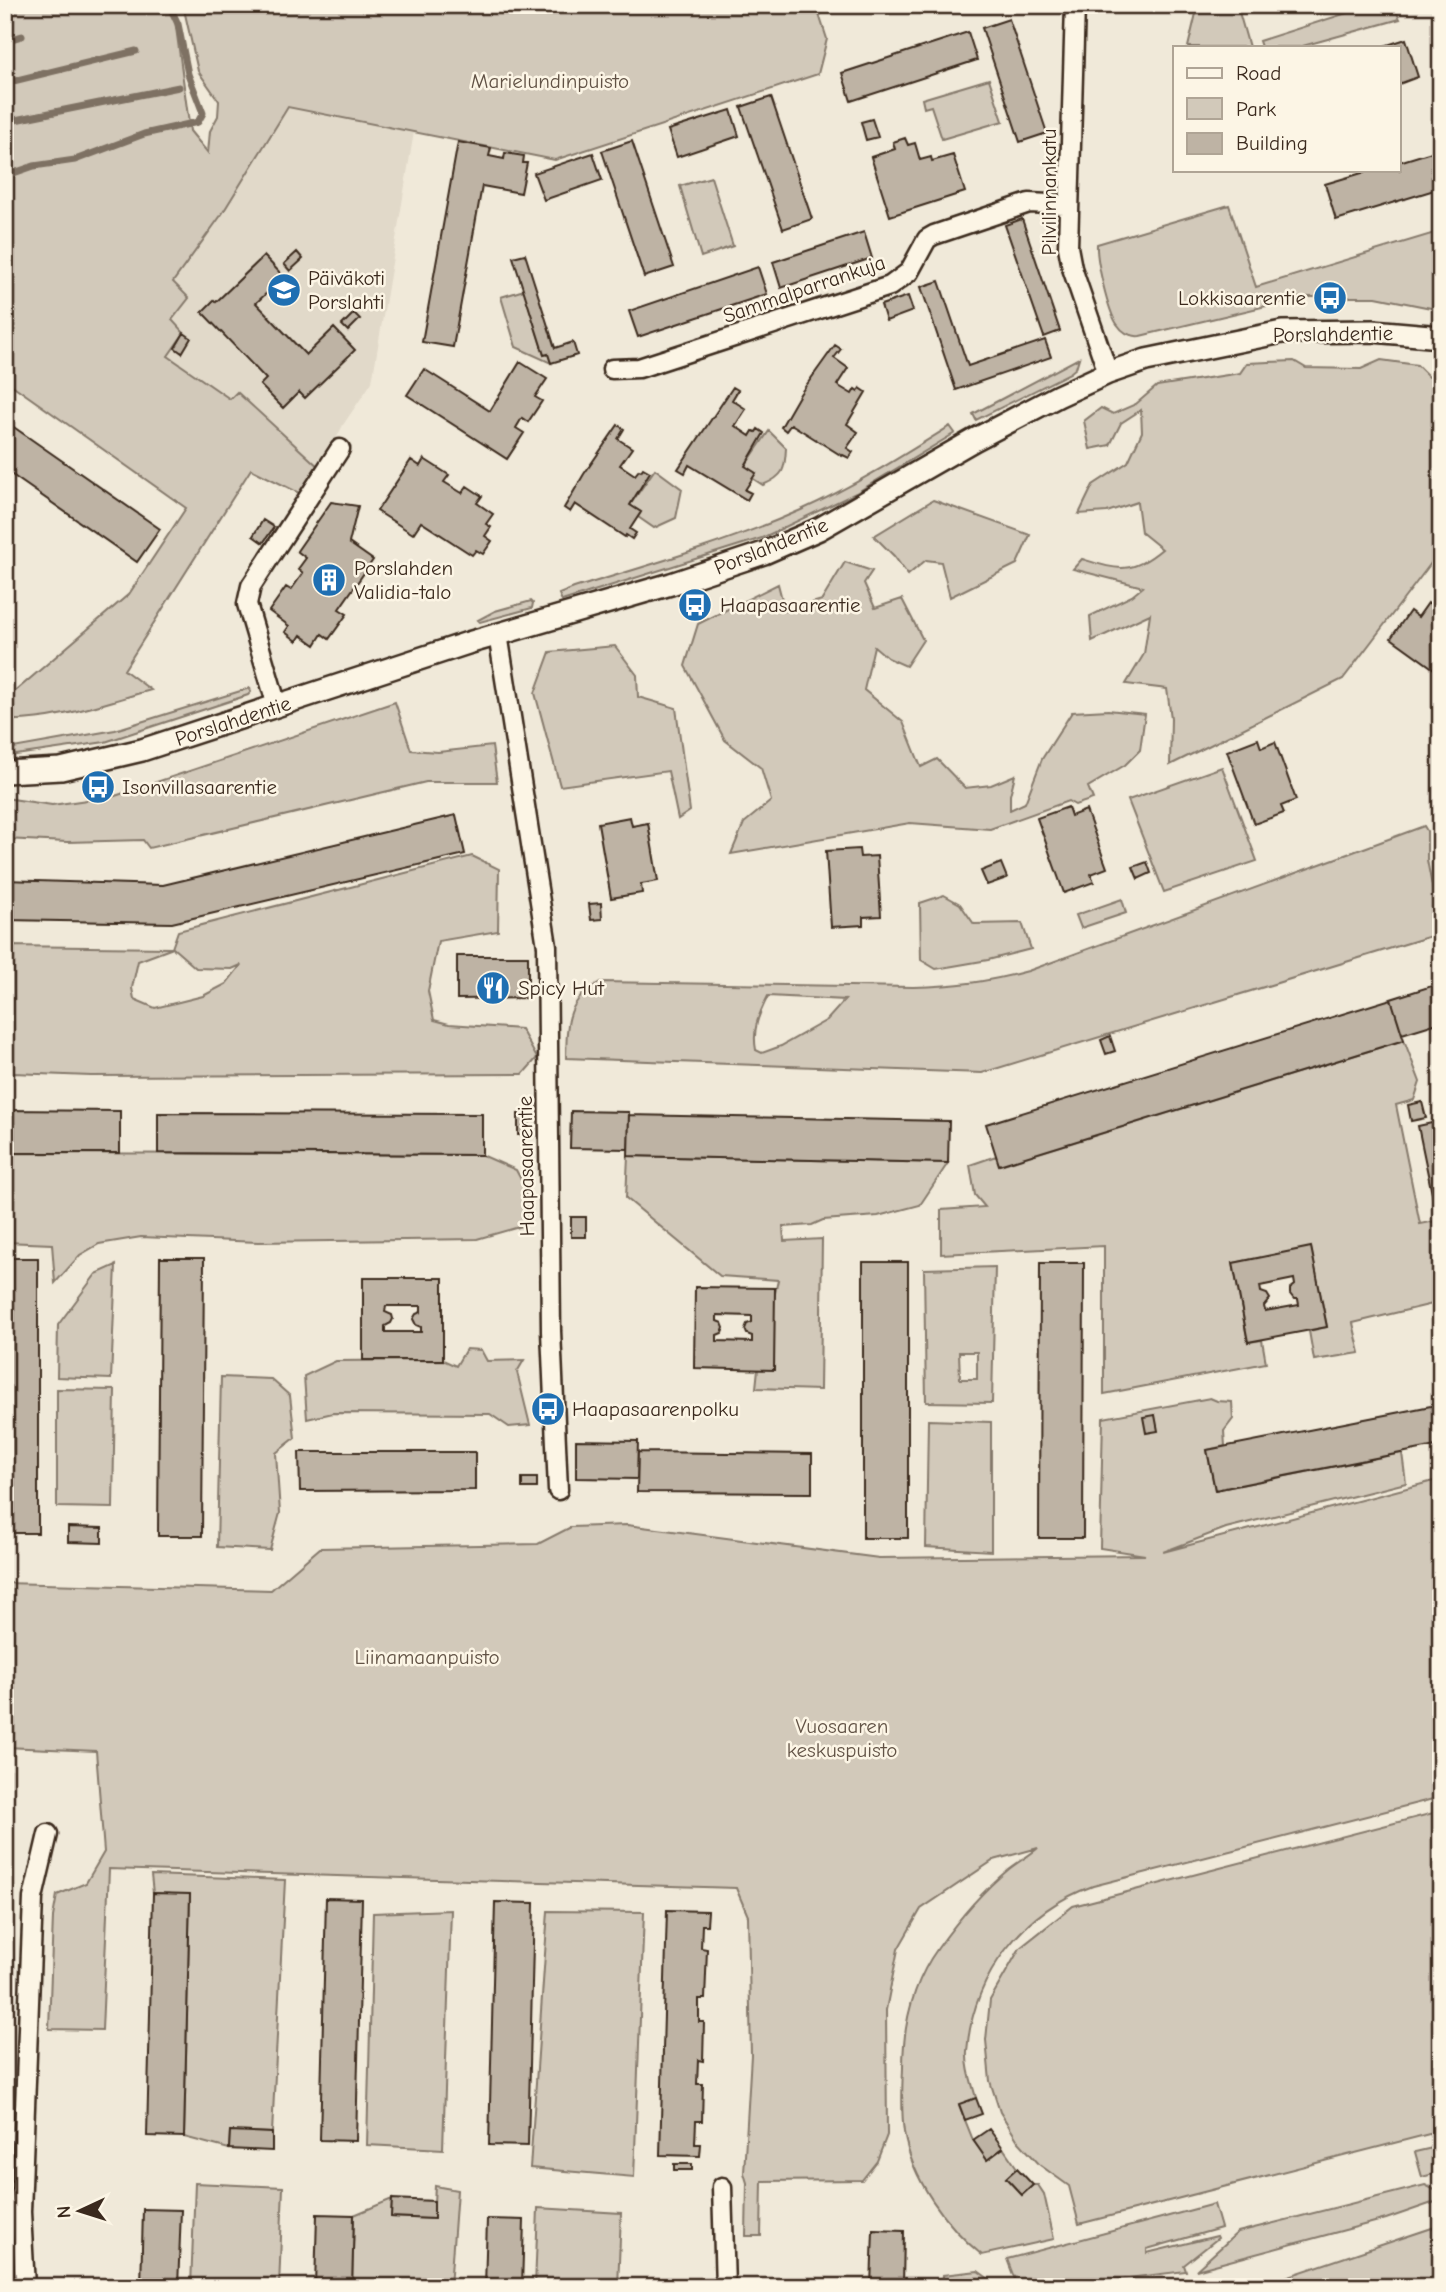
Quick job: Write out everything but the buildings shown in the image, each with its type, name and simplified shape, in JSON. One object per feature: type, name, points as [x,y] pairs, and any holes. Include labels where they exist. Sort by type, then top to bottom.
[{"type":"street","name":"Pilvilinnankatu","points":[[1075,5],[1069,258],[1108,373]]},
{"type":"street","name":"Sammalparrankuja","points":[[612,369],[639,368],[890,286],[909,272],[926,239],[934,235],[1030,203],[1069,205]]},
{"type":"street","name":"Porslahdentie","points":[[5,772],[61,769],[112,759],[498,634],[671,584],[764,553],[819,529],[974,440],[1058,396],[1108,373],[1146,360],[1282,332],[1373,331],[1441,337]]},
{"type":"street","points":[[277,706],[247,604],[248,597],[251,586],[340,449]]},
{"type":"street","name":"Haapasaarentie","points":[[498,634],[547,946],[551,1331],[558,1490]]},
{"type":"street","points":[[25,2287],[21,2212],[33,1898],[48,1833]]},
{"type":"street","points":[[722,2187],[725,2287]]},
{"type":"shaded area","name":"Päiväkoti Porslahti","points":[[288,107],[414,132],[372,382],[343,425],[321,469],[237,392],[230,399],[168,356],[175,348],[172,321],[173,282],[222,214]]},
{"type":"shaded area","points":[[5,1769],[14,1769],[7,1929],[5,1928]]},
{"type":"green space","name":"Marielundinpuisto","points":[[5,5],[173,5],[190,131],[208,153],[210,131],[218,116],[219,101],[198,71],[183,5],[816,5],[827,39],[818,74],[555,160],[288,107],[222,214],[173,282],[189,298],[172,320],[184,333],[168,356],[230,399],[237,392],[321,469],[303,495],[251,469],[124,670],[151,690],[60,715],[5,720],[5,700],[129,594],[186,508],[5,380]]},
{"type":"green space","points":[[1198,5],[1237,5],[1249,46],[1188,46]]},
{"type":"green space","points":[[1372,5],[1393,5],[1400,19],[1303,46],[1261,46],[1259,41]]},
{"type":"green space","points":[[989,79],[1003,121],[942,139],[931,106],[924,108],[922,99]]},
{"type":"green space","points":[[711,177],[733,246],[701,257],[680,186]]},
{"type":"green space","points":[[1229,205],[1256,287],[1441,231],[1441,310],[1376,297],[1304,297],[1140,336],[1124,332],[1119,327],[1106,297],[1097,244]]},
{"type":"green space","points":[[524,290],[544,355],[548,354],[551,363],[516,347],[501,297]]},
{"type":"green space","points":[[1079,358],[1076,368],[1070,373],[976,420],[973,414]]},
{"type":"green space","points":[[1381,360],[1417,365],[1429,377],[1441,375],[1441,550],[1343,679],[1170,765],[1171,718],[1167,689],[1126,684],[1144,654],[1150,614],[1092,641],[1090,616],[1132,596],[1143,587],[1073,569],[1082,559],[1115,568],[1133,566],[1162,549],[1141,532],[1137,502],[1107,512],[1079,514],[1093,485],[1128,462],[1142,432],[1141,410],[1121,423],[1110,445],[1090,449],[1084,421],[1101,408],[1113,414],[1136,404],[1157,386],[1240,373],[1247,363],[1294,361],[1306,368],[1361,369]]},
{"type":"green space","points":[[950,426],[955,433],[856,493],[762,538],[562,601],[559,594],[574,588],[718,543],[801,510],[858,481]]},
{"type":"green space","points":[[769,431],[786,448],[785,462],[779,475],[763,485],[752,478],[745,466]]},
{"type":"green space","points":[[655,469],[682,489],[676,518],[654,528],[638,517],[641,512],[630,505]]},
{"type":"green space","points":[[933,500],[1030,535],[1017,564],[950,597],[941,562],[926,560],[908,575],[874,536]]},
{"type":"green space","points":[[845,562],[872,571],[864,583],[875,608],[902,599],[923,640],[906,666],[888,658],[874,646],[864,690],[903,722],[921,767],[937,759],[965,788],[991,785],[1015,775],[1010,795],[1010,810],[1025,803],[1042,759],[1072,712],[1108,710],[1145,714],[1140,750],[1125,765],[1088,787],[1093,799],[1075,805],[1068,801],[990,829],[910,823],[731,854],[744,823],[771,801],[761,768],[725,740],[685,666],[698,624],[778,584],[785,611],[822,600]]},
{"type":"green space","points":[[531,601],[532,608],[480,622],[478,620],[495,611]]},
{"type":"green space","points":[[615,646],[637,675],[638,697],[676,708],[690,811],[678,819],[668,771],[560,786],[535,693],[550,652]]},
{"type":"green space","points":[[250,688],[248,695],[105,742],[13,754],[13,748],[115,730]]},
{"type":"green space","points":[[395,702],[411,750],[438,752],[492,746],[497,782],[426,782],[149,848],[143,840],[67,842],[5,839],[5,798],[52,805],[115,796]]},
{"type":"green space","points":[[1222,767],[1257,861],[1164,892],[1128,800]]},
{"type":"green space","points":[[1424,826],[1427,831],[1427,860],[1441,933],[982,1073],[566,1058],[568,1023],[575,1005],[580,997],[600,982],[913,987],[971,983],[1028,971]],"holes":[[[768,996],[845,1000],[827,1020],[781,1046],[762,1053],[756,1050],[756,1028]]]},
{"type":"green space","points":[[472,856],[499,869],[498,931],[438,941],[428,991],[434,1020],[449,1024],[521,1029],[537,1058],[523,1074],[91,1076],[13,1073],[5,1089],[5,946],[172,948],[178,931]],"holes":[[[173,948],[196,968],[232,969],[241,965],[226,984],[203,996],[155,1008],[134,999],[132,988],[138,961]]]},
{"type":"green space","points":[[944,895],[960,904],[974,924],[1022,923],[1031,949],[936,969],[921,960],[920,903]]},
{"type":"green space","points":[[1122,899],[1126,913],[1081,928],[1076,915]]},
{"type":"green space","points":[[1404,1040],[1420,1082],[1414,1100],[1396,1105],[1420,1224],[1441,1220],[1441,1302],[1353,1323],[1360,1353],[1314,1360],[1309,1331],[1327,1327],[1311,1248],[1233,1263],[1248,1342],[1262,1340],[1266,1363],[1104,1394],[1104,1246],[941,1254],[941,1210],[985,1207],[975,1195],[970,1165],[996,1156],[1000,1165]]},
{"type":"green space","points":[[5,1153],[482,1155],[516,1170],[525,1187],[526,1225],[477,1239],[258,1242],[141,1237],[99,1244],[80,1255],[55,1283],[52,1244],[5,1242]]},
{"type":"green space","points":[[628,1156],[948,1163],[920,1205],[878,1216],[823,1220],[812,1225],[783,1227],[784,1241],[822,1239],[820,1390],[756,1388],[778,1280],[720,1276],[626,1198]]},
{"type":"green space","points":[[116,1265],[111,1379],[57,1377],[58,1325],[96,1274]]},
{"type":"green space","points":[[995,1267],[992,1403],[926,1402],[924,1269]],"holes":[[[959,1352],[977,1352],[977,1379],[960,1379]]]},
{"type":"green space","points":[[466,1349],[481,1350],[487,1361],[524,1360],[517,1372],[530,1425],[509,1427],[490,1414],[333,1413],[307,1419],[304,1376],[336,1361],[443,1360],[456,1366]]},
{"type":"green space","points":[[221,1377],[271,1379],[290,1396],[295,1438],[276,1453],[280,1513],[270,1550],[217,1547]]},
{"type":"green space","points":[[57,1389],[115,1390],[113,1508],[57,1507]]},
{"type":"green space","name":"Vuosaaren keskuspuisto","points":[[1210,1398],[1232,1402],[1233,1419],[1224,1431],[1225,1446],[1207,1450],[1215,1490],[1402,1453],[1406,1483],[1226,1528],[1163,1552],[1441,1479],[1441,1797],[1093,1886],[1067,1897],[1024,1929],[991,1972],[979,1997],[971,2023],[967,2051],[976,2098],[959,2105],[973,2140],[988,2159],[1003,2148],[1017,2168],[1006,2178],[1022,2195],[1033,2185],[1038,2185],[1044,2194],[1054,2239],[982,2255],[932,2201],[908,2150],[902,2108],[903,2052],[907,2021],[916,1990],[929,1962],[980,1897],[1009,1869],[1038,1848],[994,1860],[921,1909],[898,1949],[886,2010],[887,2135],[877,2161],[862,2180],[762,2181],[761,2236],[746,2236],[747,2183],[744,2173],[751,2055],[748,1916],[736,1888],[109,1869],[102,2030],[49,2029],[53,1917],[57,1895],[86,1883],[104,1852],[96,1751],[5,1747],[5,1583],[271,1590],[320,1548],[538,1544],[571,1527],[627,1525],[879,1558],[1145,1555],[1100,1548],[1103,1418]]},
{"type":"green space","points":[[928,1420],[991,1422],[991,1551],[926,1547]]},
{"type":"green space","points":[[1441,1811],[1441,2131],[1079,2224],[1069,2186],[1040,2165],[1018,2141],[1000,2112],[990,2081],[986,2040],[990,2000],[1020,1948],[1073,1906]]},
{"type":"green space","points":[[151,1875],[285,1880],[272,2133],[230,2131],[229,2149],[184,2137],[190,1895],[153,1893]]},
{"type":"green space","points":[[451,1910],[443,2149],[367,2145],[373,1913]]},
{"type":"green space","points":[[548,1911],[644,1912],[634,2177],[530,2168]]},
{"type":"green space","points":[[1441,2146],[1441,2172],[1422,2177],[1415,2152]]},
{"type":"green space","points":[[195,2183],[283,2187],[279,2287],[191,2287]]},
{"type":"green space","points":[[1425,2185],[1441,2193],[1441,2200],[1386,2219],[1196,2270],[1238,2232]]},
{"type":"green space","points":[[435,2186],[457,2190],[450,2287],[352,2287],[354,2215],[392,2199],[391,2217],[433,2219]]},
{"type":"green space","points":[[1214,2204],[1221,2228],[1147,2249],[1147,2253],[1217,2236],[1218,2238],[1184,2265],[1186,2271],[1054,2287],[1029,2285],[1015,2280],[1007,2259]]},
{"type":"green space","points":[[538,2208],[621,2213],[618,2287],[535,2287]]},
{"type":"green space","points":[[1441,2225],[1441,2287],[1248,2287],[1259,2286]]},
{"type":"green space","points":[[978,2271],[1000,2287],[942,2287],[943,2275]]},
{"type":"waterway","points":[[5,176],[34,166],[75,160],[144,134],[198,122],[203,113],[188,74],[178,24],[169,5]]},
{"type":"waterway","points":[[5,41],[22,36]]},
{"type":"waterway","points":[[5,83],[136,51]]},
{"type":"waterway","points":[[5,122],[179,87]]},
{"type":"place","name":"Päiväkoti Porslahti","points":[[284,290]]},
{"type":"place","name":"Lokkisaarentie","points":[[1330,298]]},
{"type":"place","name":"Porslahden Validia-talo","points":[[329,580]]},
{"type":"place","name":"Haapasaarentie","points":[[695,605]]},
{"type":"place","name":"Isonvillasaarentie","points":[[98,787]]},
{"type":"place","name":"Spicy Hut","points":[[493,988]]},
{"type":"place","name":"Haapasaarenpolku","points":[[548,1409]]},
{"type":"park label","name":"Liinamaanpuisto","points":[[427,1657]]}]
